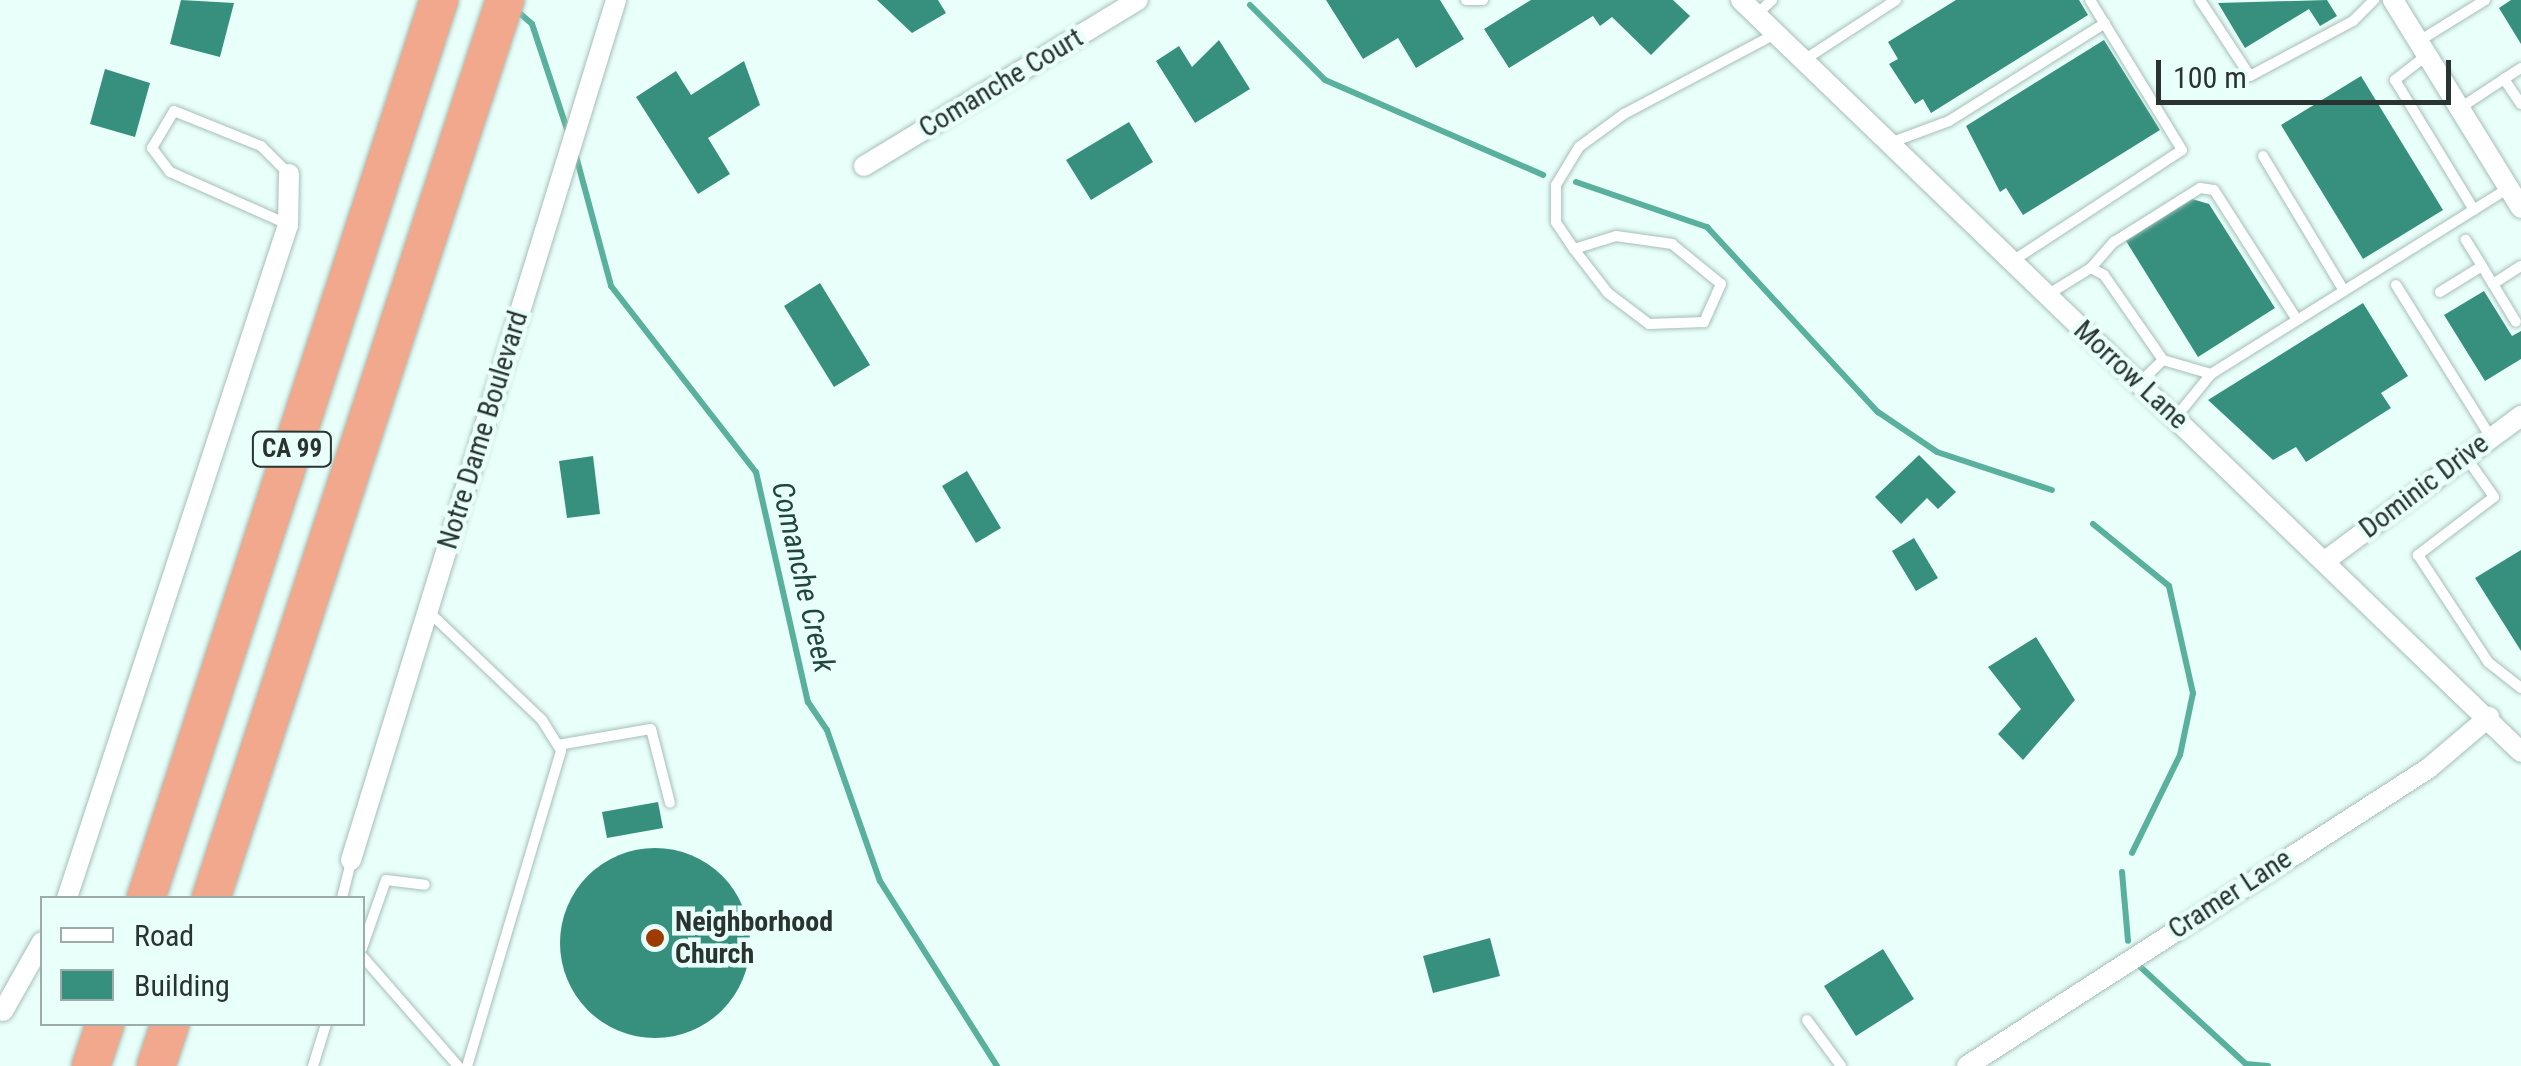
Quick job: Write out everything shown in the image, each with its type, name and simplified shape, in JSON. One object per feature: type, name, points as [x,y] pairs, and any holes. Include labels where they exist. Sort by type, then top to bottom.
[{"type":"highway","name":"CA 99","points":[[147,896],[439,0]]},
{"type":"highway","name":"CA 99","points":[[212,896],[500,17]]},
{"type":"highway","points":[[91,1066],[104,1026]]},
{"type":"highway","points":[[156,1066],[169,1026]]},
{"type":"street","name":"Notre Dame Boulevard","points":[[351,860],[616,0]]},
{"type":"street","name":"Comanche Court","points":[[864,166],[1138,0]]},
{"type":"street","points":[[2393,0],[2517,201]]},
{"type":"street","name":"Morrow Lane","points":[[1748,7],[2046,296],[2329,558],[2519,744]]},
{"type":"street","points":[[68,896],[288,225],[289,174]]},
{"type":"street","name":"Dominic Drive","points":[[2329,558],[2463,453],[2519,423]]},
{"type":"street","name":"Cramer Lane","points":[[1967,1066],[2429,768],[2489,716]]},
{"type":"street","points":[[1,1012],[40,945]]},
{"type":"lane","points":[[1466,0],[1483,0]]},
{"type":"lane","points":[[1748,7],[1772,0]]},
{"type":"lane","points":[[1803,60],[1896,0]]},
{"type":"lane","points":[[2012,262],[2182,150],[2090,0]]},
{"type":"lane","points":[[2200,0],[2250,76],[2339,30],[2374,0]]},
{"type":"lane","points":[[2474,210],[2395,80],[2423,48],[2484,0]]},
{"type":"lane","points":[[1889,144],[1950,121],[2104,22]]},
{"type":"lane","points":[[1574,249],[1616,236],[1672,244],[1722,284],[1718,307],[1678,330],[1649,324],[1574,249],[1556,222],[1556,184],[1578,147],[1775,34]]},
{"type":"lane","points":[[2460,108],[2521,68]]},
{"type":"lane","points":[[2504,79],[2521,104]]},
{"type":"lane","points":[[288,225],[170,172],[152,148],[174,111],[250,140],[289,174]]},
{"type":"lane","points":[[2263,156],[2344,291]]},
{"type":"lane","points":[[2046,296],[2091,268],[2114,242],[2200,188],[2214,190],[2298,320]]},
{"type":"lane","points":[[2176,416],[2211,374],[2474,210],[2517,201]]},
{"type":"lane","points":[[2466,240],[2516,322]]},
{"type":"lane","points":[[2440,292],[2482,266]]},
{"type":"lane","points":[[2492,284],[2521,266]]},
{"type":"lane","points":[[2091,268],[2163,360],[2211,374]]},
{"type":"lane","points":[[2396,285],[2490,436]]},
{"type":"lane","points":[[2138,383],[2163,360]]},
{"type":"lane","points":[[2463,453],[2494,497],[2418,555],[2488,662],[2521,688]]},
{"type":"lane","points":[[428,611],[558,745],[560,766],[467,1066]]},
{"type":"lane","points":[[558,745],[651,729],[670,803]]},
{"type":"lane","points":[[342,896],[351,860]]},
{"type":"lane","points":[[365,940],[386,880],[425,885]]},
{"type":"lane","points":[[365,959],[458,1066]]},
{"type":"lane","points":[[1808,1020],[1841,1066]]},
{"type":"lane","points":[[313,1066],[325,1026]]},
{"type":"building","points":[[181,0],[234,3],[220,57],[170,44]]},
{"type":"building","points":[[877,0],[938,0],[946,13],[912,33]]},
{"type":"building","points":[[1326,0],[1440,0],[1464,39],[1416,68],[1398,38],[1363,59]]},
{"type":"building","points":[[1531,0],[1673,0],[1690,16],[1651,55],[1612,17],[1600,26],[1593,16],[1509,68],[1484,29]]},
{"type":"building","points":[[1956,0],[2079,0],[2088,15],[1931,113],[1923,99],[1915,104],[1889,64],[1898,59],[1888,42]]},
{"type":"building","points":[[2327,0],[2337,16],[2320,26],[2309,9],[2245,48],[2218,3]]},
{"type":"building","points":[[2511,0],[2521,0],[2521,44],[2499,8]]},
{"type":"building","points":[[1219,40],[1250,89],[1195,123],[1156,61],[1179,46],[1192,67]]},
{"type":"building","points":[[2104,40],[2160,130],[2023,215],[2006,188],[2000,192],[1966,126]]},
{"type":"building","points":[[744,61],[760,105],[708,138],[730,174],[698,194],[636,97],[676,71],[691,95]]},
{"type":"building","points":[[105,69],[150,83],[135,137],[90,124]]},
{"type":"building","points":[[2361,76],[2443,210],[2363,259],[2281,125]]},
{"type":"building","points":[[1129,122],[1153,162],[1091,200],[1066,160]]},
{"type":"building","points":[[2192,199],[2209,204],[2275,308],[2198,357],[2126,241]]},
{"type":"building","points":[[820,283],[870,365],[834,387],[784,306]]},
{"type":"building","points":[[2484,291],[2512,336],[2521,331],[2521,359],[2485,381],[2444,315]]},
{"type":"building","points":[[2363,303],[2408,376],[2381,393],[2391,408],[2306,462],[2296,447],[2273,460],[2208,400]]},
{"type":"building","points":[[1919,455],[1956,492],[1938,509],[1927,498],[1901,524],[1875,497]]},
{"type":"building","points":[[593,456],[600,514],[567,518],[559,461]]},
{"type":"building","points":[[967,471],[1001,528],[976,543],[942,486]]},
{"type":"building","points":[[1914,538],[1938,578],[1916,591],[1892,551]]},
{"type":"building","points":[[2521,550],[2521,651],[2475,578]]},
{"type":"building","points":[[2036,637],[2075,700],[2023,760],[1998,734],[2021,709],[1988,667]]},
{"type":"building","points":[[658,802],[663,828],[607,838],[602,812]]},
{"type":"building","name":"Neighborhood Church","points":[[655,848],[691,855],[722,876],[743,907],[750,943],[743,979],[722,1010],[691,1031],[655,1038],[619,1031],[588,1010],[567,979],[560,943],[567,907],[588,876],[619,855]]},
{"type":"building","points":[[1490,938],[1500,976],[1433,993],[1423,956]]},
{"type":"building","points":[[1883,949],[1914,999],[1856,1036],[1824,986]]},
{"type":"waterway","points":[[1250,5],[1325,80],[1543,175]]},
{"type":"waterway","name":"Comanche Creek","points":[[516,10],[532,24],[569,135]]},
{"type":"waterway","name":"Comanche Creek","points":[[576,156],[611,286],[756,472],[808,702],[827,730],[880,881],[997,1066]]},
{"type":"waterway","points":[[1576,182],[1707,227],[1878,412],[1937,452],[2052,490]]},
{"type":"waterway","points":[[2093,524],[2169,586],[2193,693],[2180,755],[2132,853]]},
{"type":"waterway","points":[[2122,872],[2128,941]]},
{"type":"waterway","points":[[2135,962],[2246,1064],[2268,1066]]},
{"type":"place","name":"Neighborhood Church","points":[[655,938]]}]
